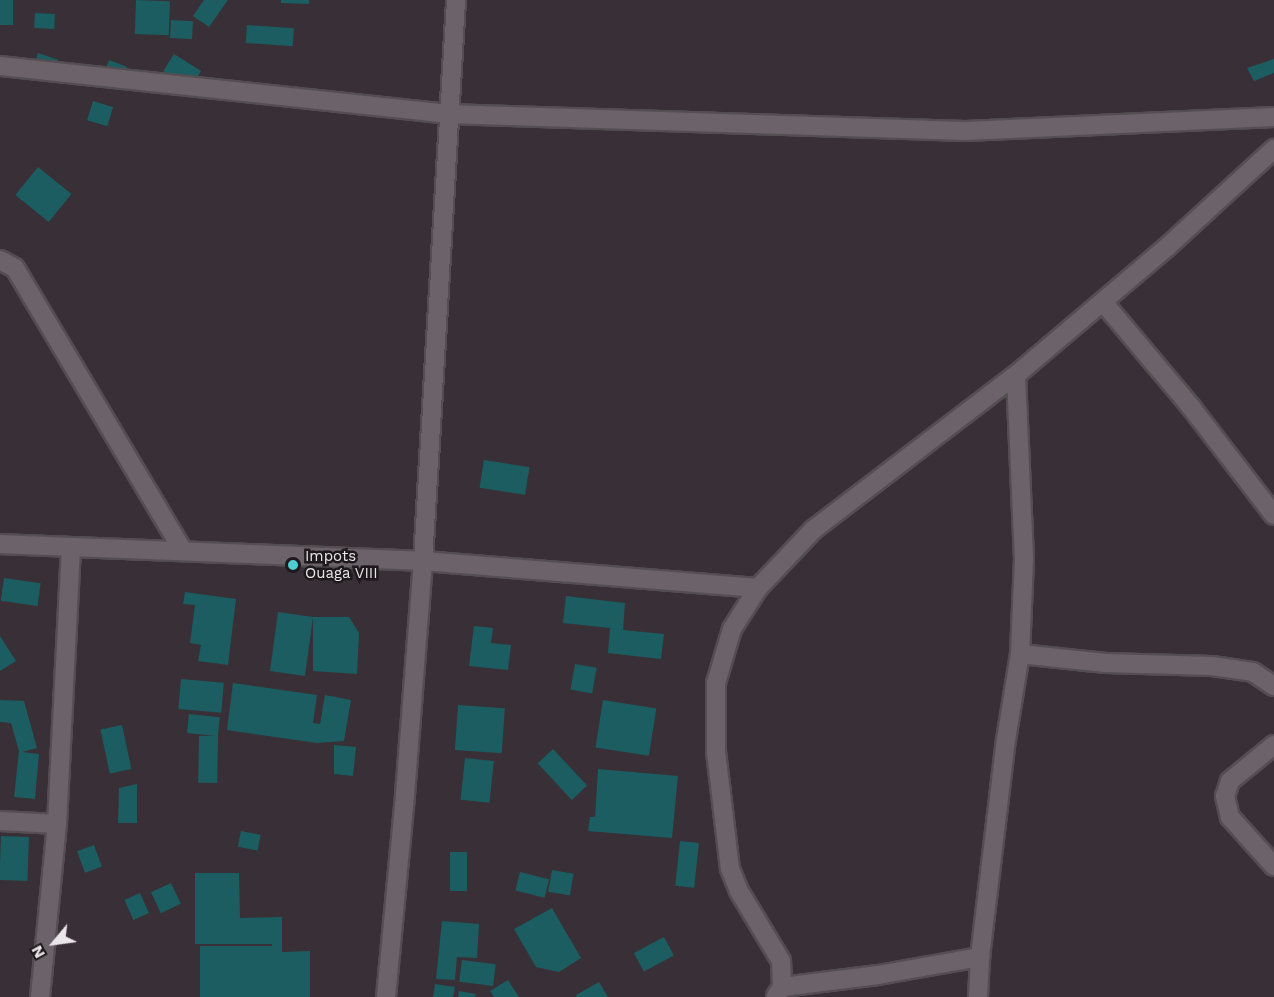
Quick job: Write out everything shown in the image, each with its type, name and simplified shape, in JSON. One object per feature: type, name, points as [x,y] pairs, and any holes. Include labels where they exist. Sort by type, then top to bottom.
[{"type":"street","points":[[386,997],[405,795],[423,561],[456,0]]},
{"type":"street","points":[[0,66],[448,114],[966,131],[1274,117]]},
{"type":"street","points":[[980,957],[778,992],[781,961],[739,891],[730,869],[716,751],[716,683],[732,629],[758,588],[813,530],[1016,375],[1103,302],[1274,150]]},
{"type":"street","points":[[0,260],[15,268],[183,551]]},
{"type":"street","points":[[1103,302],[1191,407],[1274,515]]},
{"type":"street","points":[[978,997],[980,957],[1006,740],[1020,654],[1024,559],[1016,375]]},
{"type":"street","points":[[0,544],[423,561],[758,588]]},
{"type":"street","points":[[40,997],[57,824],[71,547]]},
{"type":"street","points":[[1020,654],[1106,663],[1212,666],[1253,672],[1274,686]]},
{"type":"street","points":[[1271,858],[1230,817],[1225,796],[1230,781],[1274,745]]},
{"type":"street","points":[[0,821],[57,824]]},
{"type":"building","points":[[0,0],[13,0],[13,25],[0,25]]},
{"type":"building","points":[[136,0],[170,1],[169,35],[135,34]]},
{"type":"building","points":[[204,0],[228,0],[209,27],[193,16]]},
{"type":"building","points":[[281,0],[309,0],[309,4],[281,3]]},
{"type":"building","points":[[35,13],[55,14],[54,29],[34,28]]},
{"type":"building","points":[[171,20],[193,21],[192,39],[170,38]]},
{"type":"building","points":[[247,25],[294,28],[293,46],[246,43]]},
{"type":"building","points":[[38,53],[58,60],[52,77],[32,70]]},
{"type":"building","points":[[174,54],[201,71],[191,88],[163,71]]},
{"type":"building","points":[[1274,59],[1274,73],[1254,81],[1247,68]]},
{"type":"building","points":[[109,60],[127,67],[119,87],[101,81]]},
{"type":"building","points":[[93,101],[113,107],[107,126],[87,120]]},
{"type":"building","points":[[38,167],[71,194],[49,222],[15,195]]},
{"type":"building","points":[[484,460],[529,467],[525,495],[480,488]]},
{"type":"building","points":[[4,578],[41,583],[37,606],[1,601]]},
{"type":"building","points":[[185,592],[236,599],[228,665],[198,661],[201,645],[190,643],[195,605],[183,604]]},
{"type":"building","points":[[566,596],[625,603],[623,630],[664,634],[661,659],[608,653],[610,628],[563,623]]},
{"type":"building","points":[[278,612],[313,617],[305,676],[270,671]]},
{"type":"building","points":[[313,617],[349,617],[359,633],[357,674],[313,671]]},
{"type":"building","points":[[474,626],[493,628],[491,643],[511,645],[508,670],[469,666]]},
{"type":"building","points":[[0,636],[16,661],[0,671]]},
{"type":"building","points":[[575,664],[597,668],[592,693],[570,690]]},
{"type":"building","points":[[181,679],[224,683],[221,713],[178,709]]},
{"type":"building","points":[[233,683],[317,695],[313,723],[320,724],[325,695],[351,700],[344,741],[317,743],[227,730]]},
{"type":"building","points":[[0,700],[24,701],[37,748],[22,752],[39,754],[35,799],[14,797],[19,751],[11,723],[0,722]]},
{"type":"building","points":[[603,700],[656,708],[649,756],[595,747]]},
{"type":"building","points":[[458,705],[505,708],[502,753],[455,750]]},
{"type":"building","points":[[189,714],[220,717],[218,736],[187,733]]},
{"type":"building","points":[[122,725],[131,769],[110,774],[100,730]]},
{"type":"building","points":[[199,736],[218,736],[217,783],[198,783]]},
{"type":"building","points":[[334,745],[356,747],[353,776],[334,774]]},
{"type":"building","points":[[553,749],[587,786],[572,800],[538,763]]},
{"type":"building","points":[[465,758],[494,761],[489,803],[461,800]]},
{"type":"building","points":[[598,769],[678,776],[672,838],[588,831],[590,817],[595,817]]},
{"type":"building","points":[[137,784],[137,823],[118,823],[119,788]]},
{"type":"building","points":[[241,831],[261,835],[258,851],[238,847]]},
{"type":"building","points":[[1,836],[29,837],[27,881],[0,880]]},
{"type":"building","points":[[680,841],[699,843],[694,888],[675,886]]},
{"type":"building","points":[[94,845],[102,867],[85,873],[77,851]]},
{"type":"building","points":[[450,852],[467,852],[467,891],[450,891]]},
{"type":"building","points":[[552,870],[574,874],[570,895],[548,892]]},
{"type":"building","points":[[520,872],[549,879],[545,898],[515,890]]},
{"type":"building","points":[[195,873],[239,873],[240,918],[282,917],[282,952],[310,951],[310,997],[200,997],[200,946],[272,946],[272,944],[195,944]]},
{"type":"building","points":[[171,883],[181,904],[161,913],[151,892]]},
{"type":"building","points":[[140,893],[149,913],[133,920],[124,900]]},
{"type":"building","points":[[552,908],[581,958],[559,972],[536,967],[514,929]]},
{"type":"building","points":[[442,921],[479,924],[477,958],[457,957],[455,980],[436,979]]},
{"type":"building","points":[[664,937],[674,956],[644,972],[634,953]]},
{"type":"building","points":[[462,960],[496,964],[493,986],[459,982]]},
{"type":"building","points":[[508,980],[519,997],[494,997],[490,991]]},
{"type":"building","points":[[599,982],[608,997],[577,997],[576,995]]},
{"type":"building","points":[[435,984],[455,987],[453,997],[433,997]]},
{"type":"building","points":[[459,991],[476,994],[475,997],[458,997]]},
{"type":"place","name":"Impots Ouaga VIII","points":[[293,565]]}]
